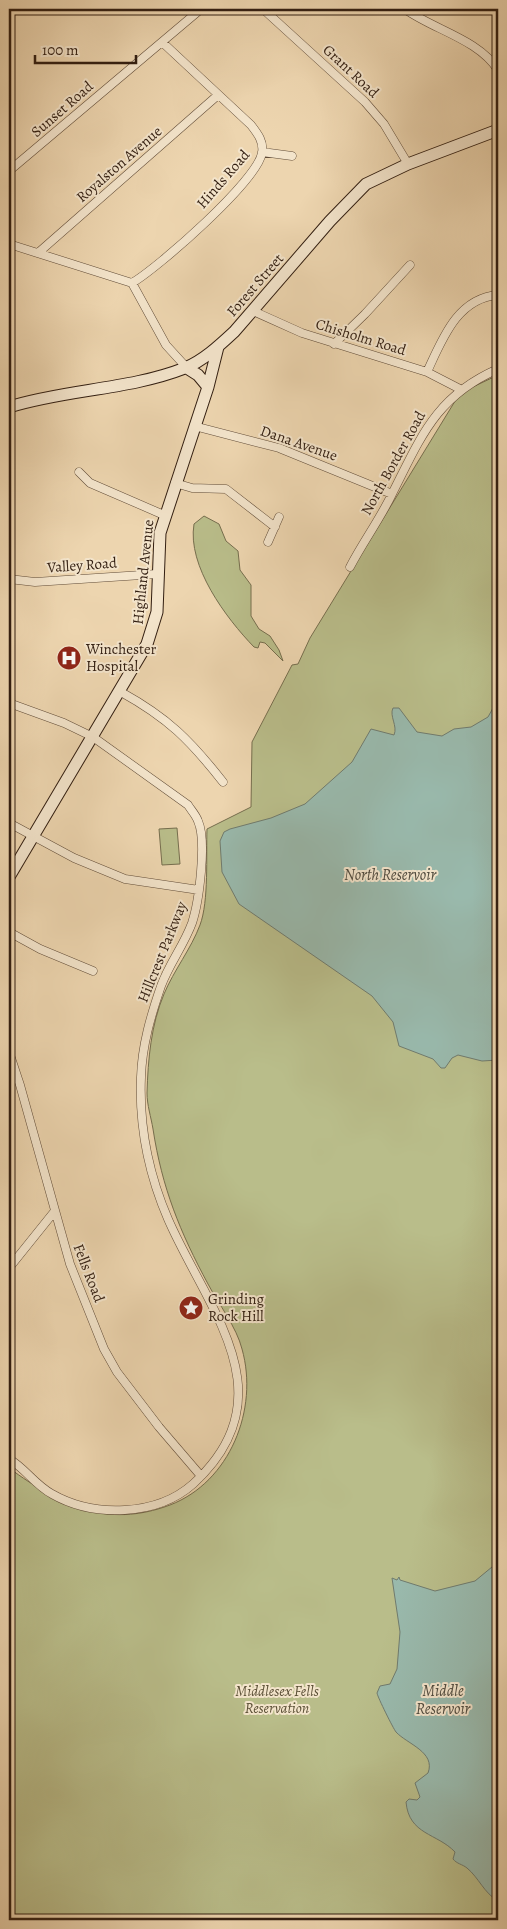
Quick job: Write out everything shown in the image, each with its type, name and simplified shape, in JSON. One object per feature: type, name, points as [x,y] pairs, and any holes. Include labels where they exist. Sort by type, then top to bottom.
[{"type":"main road","name":"Forest Street","points":[[9,407],[53,395],[160,376],[187,368],[218,346],[253,311],[330,221],[360,190],[380,176],[498,130]]},
{"type":"main road","name":"Highland Avenue","points":[[9,878],[121,692],[153,629],[157,612],[157,574],[160,533],[164,515],[208,387],[218,346]]},
{"type":"main road","points":[[187,368],[198,375],[208,387]]},
{"type":"street","name":"Sunset Road","points":[[9,171],[201,9]]},
{"type":"street","name":"Grant Road","points":[[263,9],[365,102],[384,124],[408,164]]},
{"type":"street","points":[[405,9],[481,52],[498,70]]},
{"type":"street","name":"Hinds Road","points":[[132,283],[148,273],[172,253],[229,198],[257,166],[262,152],[261,139],[257,132],[162,42]]},
{"type":"street","name":"Royalston Avenue","points":[[38,253],[218,95]]},
{"type":"street","points":[[262,152],[292,156]]},
{"type":"street","points":[[9,244],[132,283],[166,345],[187,368]]},
{"type":"street","points":[[334,344],[366,314],[410,265]]},
{"type":"street","points":[[427,372],[452,323],[469,305],[479,299],[498,295]]},
{"type":"street","name":"Chisholm Road","points":[[253,311],[302,334],[427,372],[460,389]]},
{"type":"street","name":"North Border Road","points":[[350,567],[392,494],[422,435],[440,409],[460,389],[498,369]]},
{"type":"street","name":"Dana Avenue","points":[[194,426],[279,448],[392,494]]},
{"type":"street","points":[[80,472],[90,483],[164,515]]},
{"type":"street","points":[[175,482],[202,489],[226,489],[275,527]]},
{"type":"street","points":[[268,542],[279,518]]},
{"type":"street","name":"Valley Road","points":[[9,579],[35,582],[157,574]]},
{"type":"street","points":[[121,692],[154,710],[179,731],[201,753],[224,782]]},
{"type":"street","points":[[9,703],[64,723],[93,737]]},
{"type":"street","name":"Hillcrest Parkway","points":[[9,1459],[34,1483],[54,1496],[77,1505],[101,1509],[153,1506],[180,1494],[202,1476],[222,1451],[235,1422],[240,1396],[236,1365],[227,1334],[181,1248],[155,1182],[145,1144],[141,1077],[144,1041],[159,993],[192,922],[199,890],[202,844],[198,820],[188,806],[93,737]]},
{"type":"street","points":[[9,823],[74,858],[125,878],[199,890]]},
{"type":"street","points":[[9,932],[40,949],[93,971]]},
{"type":"street","name":"Fells Road","points":[[9,1052],[32,1126],[54,1212],[80,1294],[117,1372],[159,1427],[202,1476]]},
{"type":"street","points":[[9,1268],[54,1212]]},
{"type":"green space","name":"Middlesex Fells Reservation","points":[[498,375],[498,1920],[9,1920],[9,1468],[47,1493],[85,1509],[104,1514],[125,1515],[147,1512],[170,1505],[191,1494],[209,1479],[224,1461],[235,1441],[243,1419],[246,1372],[240,1341],[198,1265],[173,1209],[161,1171],[147,1098],[148,1068],[156,1018],[168,985],[192,943],[203,915],[206,891],[207,829],[251,807],[252,742],[292,665],[298,664],[310,638],[460,393]]},
{"type":"green space","points":[[204,516],[219,524],[226,541],[238,551],[240,570],[251,585],[251,616],[259,629],[270,636],[279,650],[283,661],[265,643],[260,642],[258,648],[254,647],[232,621],[211,590],[196,557],[193,540],[194,524]]},
{"type":"green space","points":[[177,828],[180,864],[162,865],[159,829]]},
{"type":"water","name":"North Reservoir","points":[[498,699],[498,1060],[482,1061],[458,1055],[452,1058],[445,1068],[441,1068],[433,1059],[399,1046],[393,1022],[372,996],[239,904],[222,872],[220,841],[224,832],[230,829],[271,818],[305,804],[352,762],[371,729],[394,735],[393,708],[399,708],[417,732],[442,736],[454,729],[471,727],[488,717]]},
{"type":"water","name":"Middle Reservoir","points":[[498,1562],[498,1901],[489,1894],[467,1868],[453,1859],[455,1852],[412,1821],[406,1802],[409,1799],[417,1800],[420,1797],[415,1783],[428,1773],[428,1759],[419,1749],[396,1732],[377,1693],[380,1686],[390,1684],[397,1669],[400,1632],[392,1578],[397,1580],[399,1577],[400,1580],[435,1591],[475,1581]]},
{"type":"place","name":"Winchester Hospital","points":[[69,658]]},
{"type":"place","name":"Grinding Rock Hill","points":[[191,1308]]}]
